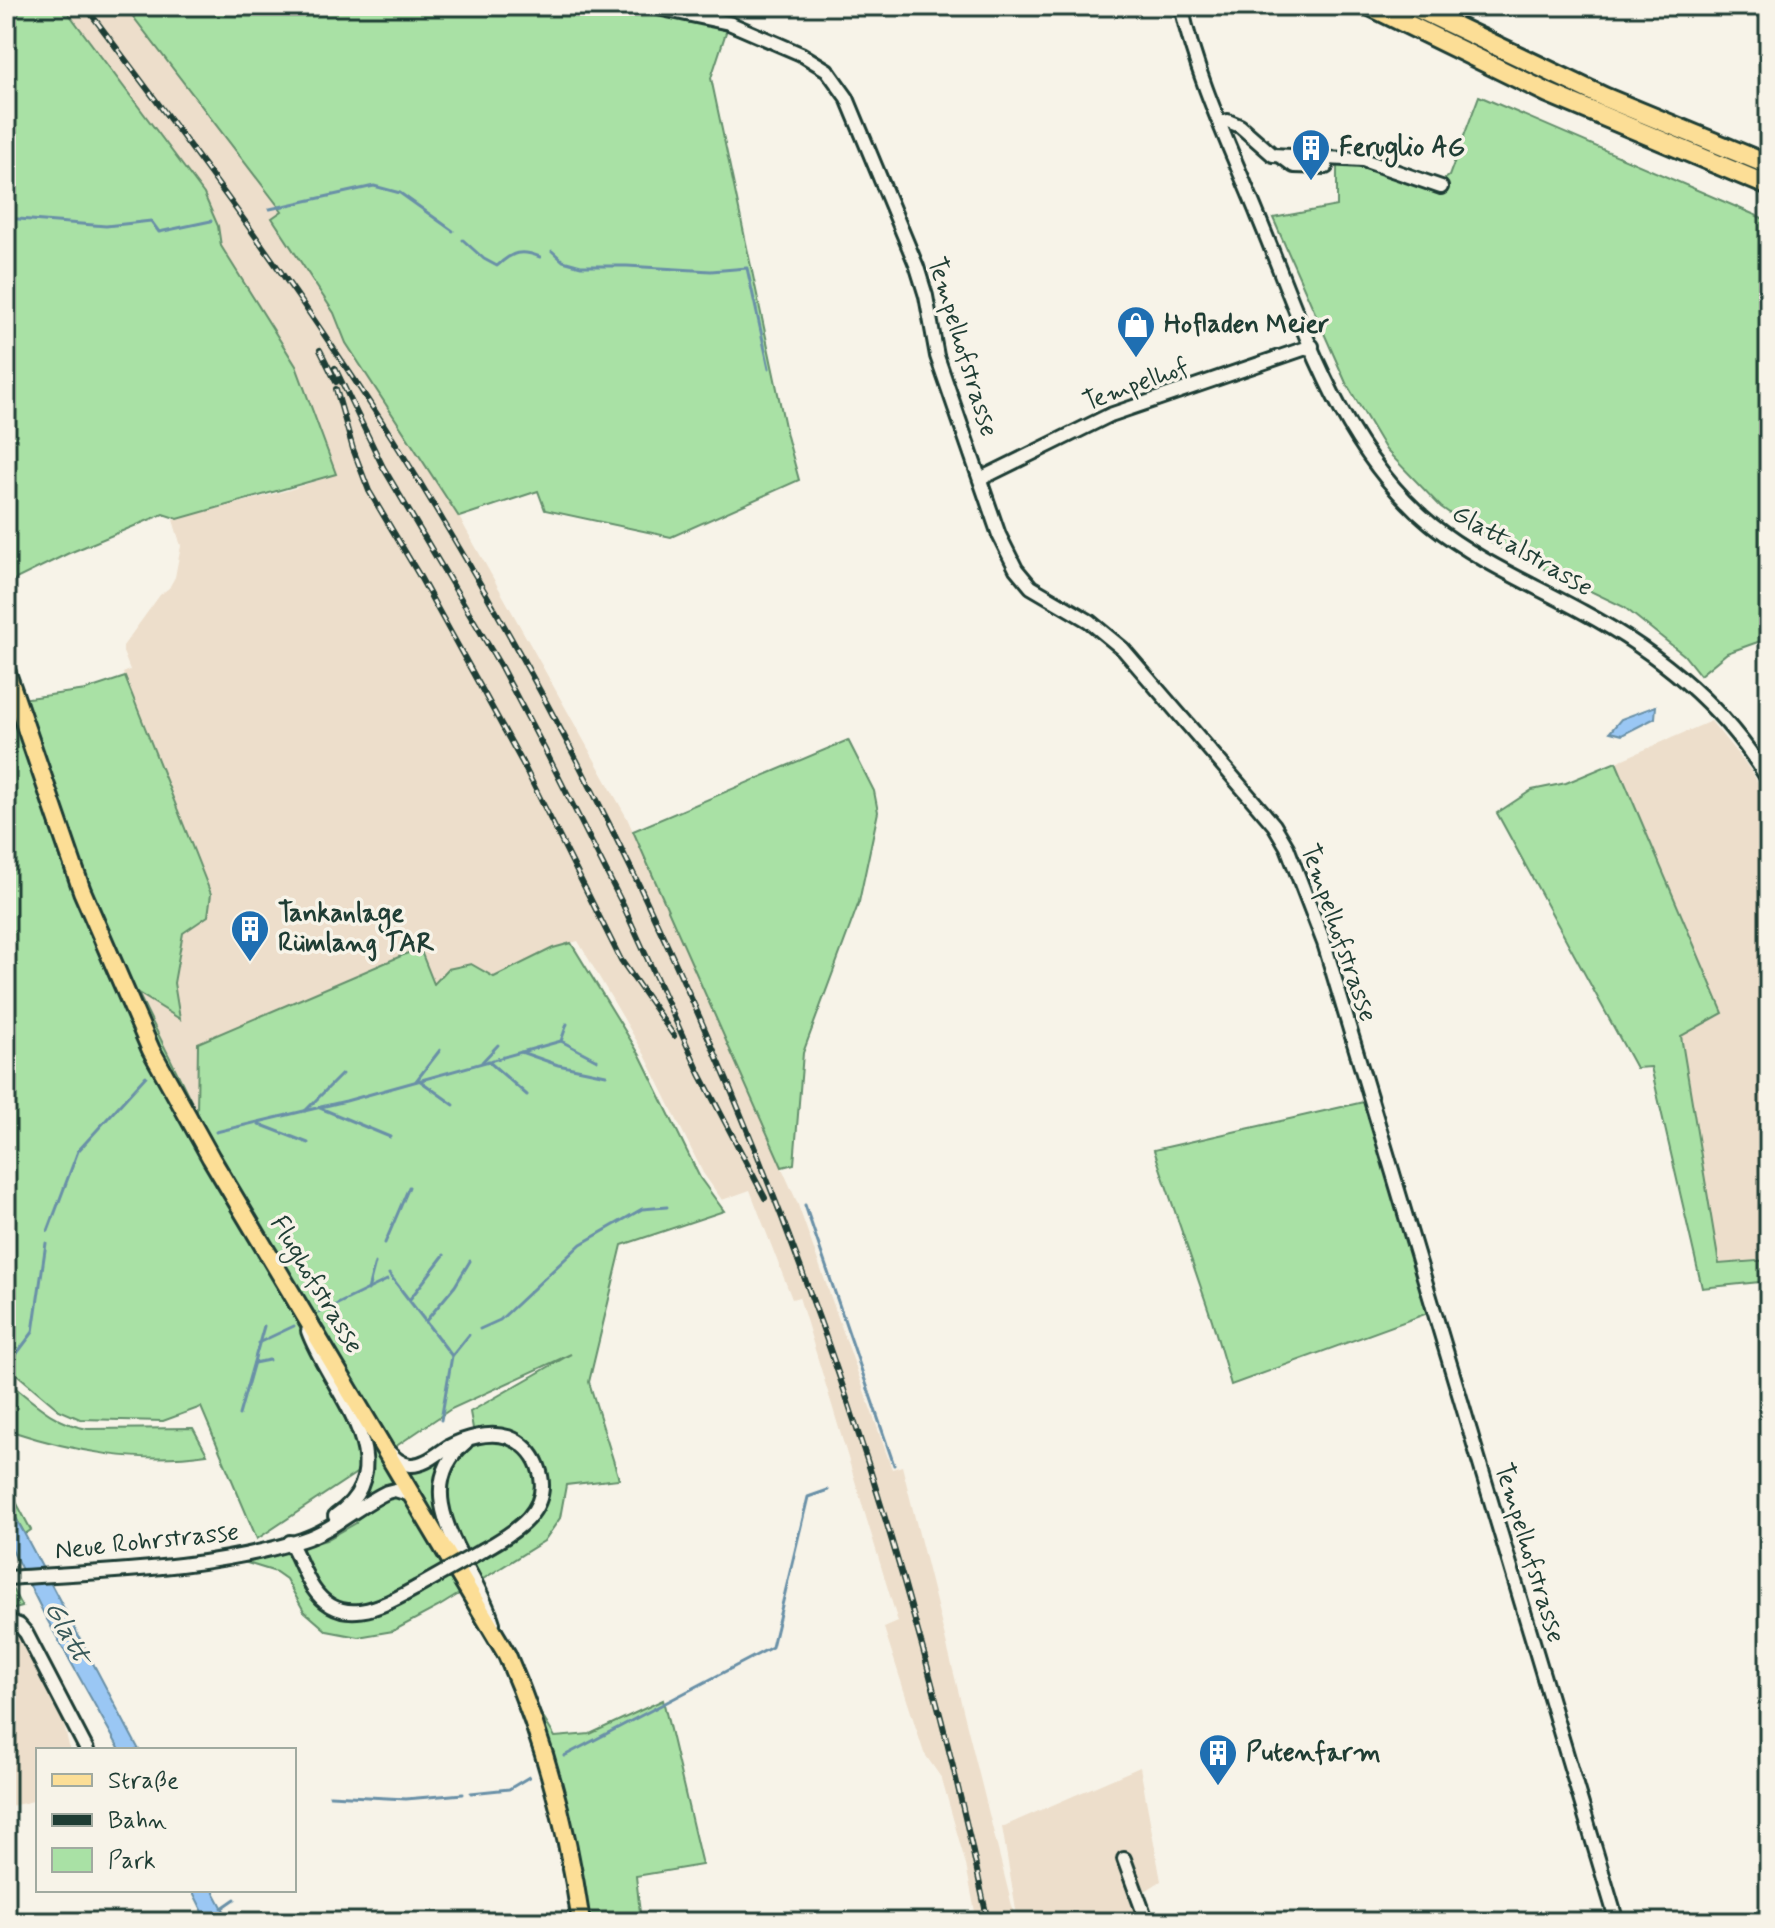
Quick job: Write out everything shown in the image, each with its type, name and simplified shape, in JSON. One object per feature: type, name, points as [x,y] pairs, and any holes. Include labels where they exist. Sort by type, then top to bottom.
[{"type":"highway","points":[[1370,6],[1560,98],[1769,186]]},
{"type":"highway","points":[[1413,6],[1604,97],[1769,165]]},
{"type":"main road","name":"Flughofstrasse","points":[[6,670],[82,891],[151,1050],[211,1158],[495,1632],[519,1682],[561,1819],[581,1922]]},
{"type":"street","name":"Tempelhofstrasse","points":[[648,6],[729,23],[816,61],[838,83],[917,267],[926,296],[937,356],[999,535],[1016,569],[1031,587],[1089,621],[1123,649],[1274,825],[1287,847],[1324,943],[1617,1922]]},
{"type":"street","name":"Glattalstrasse","points":[[1181,6],[1198,66],[1312,346],[1358,439],[1384,476],[1433,525],[1484,560],[1643,646],[1694,688],[1715,710],[1769,781]]},
{"type":"street","points":[[1220,123],[1228,121],[1240,126],[1263,149],[1282,157],[1363,160],[1441,187]]},
{"type":"street","points":[[1282,157],[1294,166],[1326,167]]},
{"type":"street","name":"Tempelhof","points":[[980,479],[1110,415],[1312,346]]},
{"type":"street","name":"Neue Rohrstrasse","points":[[290,1542],[342,1512],[362,1482],[366,1461],[358,1427],[313,1346],[298,1302]]},
{"type":"street","points":[[290,1542],[314,1590],[337,1608],[372,1610],[483,1550],[526,1522],[539,1500],[541,1478],[534,1457],[514,1440],[491,1434],[451,1445],[411,1465],[400,1462],[386,1449]]},
{"type":"street","points":[[469,1440],[447,1463],[439,1495],[444,1519],[487,1605],[495,1632]]},
{"type":"street","name":"Neue Rohrstrasse","points":[[7,1578],[187,1563],[253,1553],[301,1540],[387,1492],[395,1490],[415,1497]]},
{"type":"street","points":[[6,1620],[19,1625],[26,1633],[86,1748]]},
{"type":"street","points":[[1124,1859],[1147,1922]]},
{"type":"shaded area","points":[[63,6],[125,6],[282,212],[273,217],[334,313],[346,343],[459,517],[627,818],[797,1202],[892,1469],[902,1466],[1016,1922],[977,1922],[966,1865],[942,1779],[924,1753],[884,1628],[898,1622],[799,1297],[792,1299],[750,1190],[722,1200],[703,1173],[645,1055],[578,941],[553,948],[494,977],[471,964],[434,985],[420,950],[415,950],[198,1043],[198,1115],[168,1056],[138,991],[180,1018],[174,983],[183,932],[208,916],[211,894],[123,673],[130,670],[123,646],[175,577],[181,546],[173,520],[289,490],[336,474],[296,366],[221,246],[218,226],[204,194]]},
{"type":"shaded area","points":[[1711,721],[1749,768],[1769,800],[1769,1259],[1719,1264],[1681,1036],[1723,1014],[1616,762]]},
{"type":"shaded area","points":[[6,1628],[18,1633],[62,1717],[70,1748],[36,1748],[36,1800],[6,1807]]},
{"type":"shaded area","points":[[1140,1767],[1161,1881],[1134,1898],[1143,1922],[1018,1922],[1002,1827]]},
{"type":"green space","points":[[6,6],[63,6],[204,194],[218,226],[221,246],[296,366],[336,474],[178,519],[163,514],[67,554],[6,584]]},
{"type":"green space","points":[[125,6],[720,6],[729,23],[711,78],[799,480],[671,537],[545,510],[538,491],[459,517],[346,343],[334,313],[272,218],[282,211]]},
{"type":"green space","points":[[1479,96],[1769,221],[1769,638],[1727,653],[1700,675],[1684,655],[1624,607],[1496,546],[1441,507],[1386,450],[1346,383],[1273,218],[1337,206],[1337,159],[1351,159],[1434,187],[1449,176]]},
{"type":"green space","points":[[125,677],[211,894],[208,916],[183,933],[174,983],[180,1019],[138,993],[197,1113],[198,1043],[415,950],[420,949],[434,984],[448,969],[471,964],[494,977],[553,948],[571,943],[641,1057],[700,1178],[724,1211],[622,1245],[589,1382],[619,1479],[566,1485],[560,1518],[544,1541],[438,1607],[393,1631],[358,1637],[327,1631],[304,1611],[286,1579],[276,1572],[247,1563],[326,1540],[356,1523],[370,1464],[257,1539],[201,1407],[163,1421],[80,1419],[59,1410],[6,1365],[6,701],[86,690]],"holes":[[[571,1354],[470,1412],[476,1445],[446,1454],[398,1480],[383,1455],[451,1409]]]},
{"type":"green space","points":[[848,740],[874,791],[878,812],[859,902],[803,1053],[794,1164],[782,1167],[633,831]]},
{"type":"green space","points":[[1616,762],[1723,1013],[1681,1036],[1719,1264],[1769,1260],[1769,1281],[1702,1288],[1651,1067],[1636,1068],[1497,813],[1532,790],[1566,783]]},
{"type":"green space","points":[[1368,1101],[1431,1312],[1231,1385],[1154,1150]]},
{"type":"green space","points":[[6,1380],[44,1410],[76,1426],[88,1429],[193,1428],[207,1454],[132,1457],[83,1450],[6,1432]]},
{"type":"green space","points":[[6,1483],[31,1530],[25,1534],[6,1500]]},
{"type":"green space","points":[[11,1587],[22,1607],[7,1611],[6,1589]]},
{"type":"green space","points":[[530,1696],[555,1737],[590,1734],[663,1700],[702,1865],[636,1876],[641,1922],[587,1922]]},
{"type":"water","points":[[1656,706],[1655,718],[1622,735],[1610,732],[1621,719]]},
{"type":"water","name":"Glatt","points":[[6,1501],[138,1748],[119,1748],[44,1614],[6,1538]]},
{"type":"water","points":[[193,1892],[214,1892],[230,1922],[208,1922]]},
{"type":"waterway","points":[[270,209],[374,186],[400,193],[453,231]]},
{"type":"waterway","points":[[6,218],[106,226],[151,221],[159,232],[211,221]]},
{"type":"waterway","points":[[463,240],[497,266],[517,253],[540,257]]},
{"type":"waterway","points":[[552,251],[563,261],[581,266],[711,271],[747,268],[769,368]]},
{"type":"waterway","points":[[561,1041],[567,1024]]},
{"type":"waterway","points":[[216,1132],[346,1101],[561,1041],[597,1060]]},
{"type":"waterway","points":[[482,1062],[498,1045]]},
{"type":"waterway","points":[[416,1081],[440,1050]]},
{"type":"waterway","points":[[521,1052],[558,1065],[606,1075]]},
{"type":"waterway","points":[[488,1061],[527,1095]]},
{"type":"waterway","points":[[305,1111],[342,1074]]},
{"type":"waterway","points":[[48,1231],[78,1151],[146,1076]]},
{"type":"waterway","points":[[419,1080],[454,1105]]},
{"type":"waterway","points":[[320,1108],[390,1137]]},
{"type":"waterway","points":[[259,1124],[308,1143]]},
{"type":"waterway","points":[[385,1243],[409,1187]]},
{"type":"waterway","points":[[805,1205],[894,1465]]},
{"type":"waterway","points":[[480,1329],[500,1320],[581,1244],[642,1209],[667,1207]]},
{"type":"waterway","points":[[6,1368],[33,1332],[46,1243]]},
{"type":"waterway","points":[[410,1299],[444,1255]]},
{"type":"waterway","points":[[425,1322],[455,1286],[470,1261]]},
{"type":"waterway","points":[[368,1290],[375,1263]]},
{"type":"waterway","points":[[389,1274],[452,1356]]},
{"type":"waterway","points":[[319,1313],[387,1280]]},
{"type":"waterway","points":[[239,1415],[264,1326]]},
{"type":"waterway","points":[[258,1343],[294,1326]]},
{"type":"waterway","points":[[441,1420],[452,1356],[469,1335]]},
{"type":"waterway","points":[[254,1363],[269,1360]]},
{"type":"waterway","points":[[564,1756],[772,1647],[808,1497],[828,1490]]},
{"type":"waterway","points":[[471,1793],[509,1789],[529,1777]]},
{"type":"waterway","points":[[330,1795],[406,1799],[463,1794]]},
{"type":"waterway","points":[[222,1908],[235,1899]]},
{"type":"railway","points":[[85,6],[284,276],[396,444],[499,616],[593,792],[680,972],[758,1156],[828,1344],[890,1534],[943,1727],[988,1922]]},
{"type":"railway","points":[[320,350],[336,382]]},
{"type":"railway","points":[[335,368],[383,467],[500,665],[545,750],[623,905],[700,1074],[765,1198]]},
{"type":"railway","points":[[336,389],[369,491],[522,762],[621,960],[674,1036]]},
{"type":"place","name":"Feruglio AG","points":[[1311,182]]},
{"type":"place","name":"Hofladen Meier","points":[[1136,359]]},
{"type":"place","name":"Tankanlage Rümlang TAR","points":[[250,963]]},
{"type":"place","name":"Putenfarm","points":[[1218,1787]]}]
